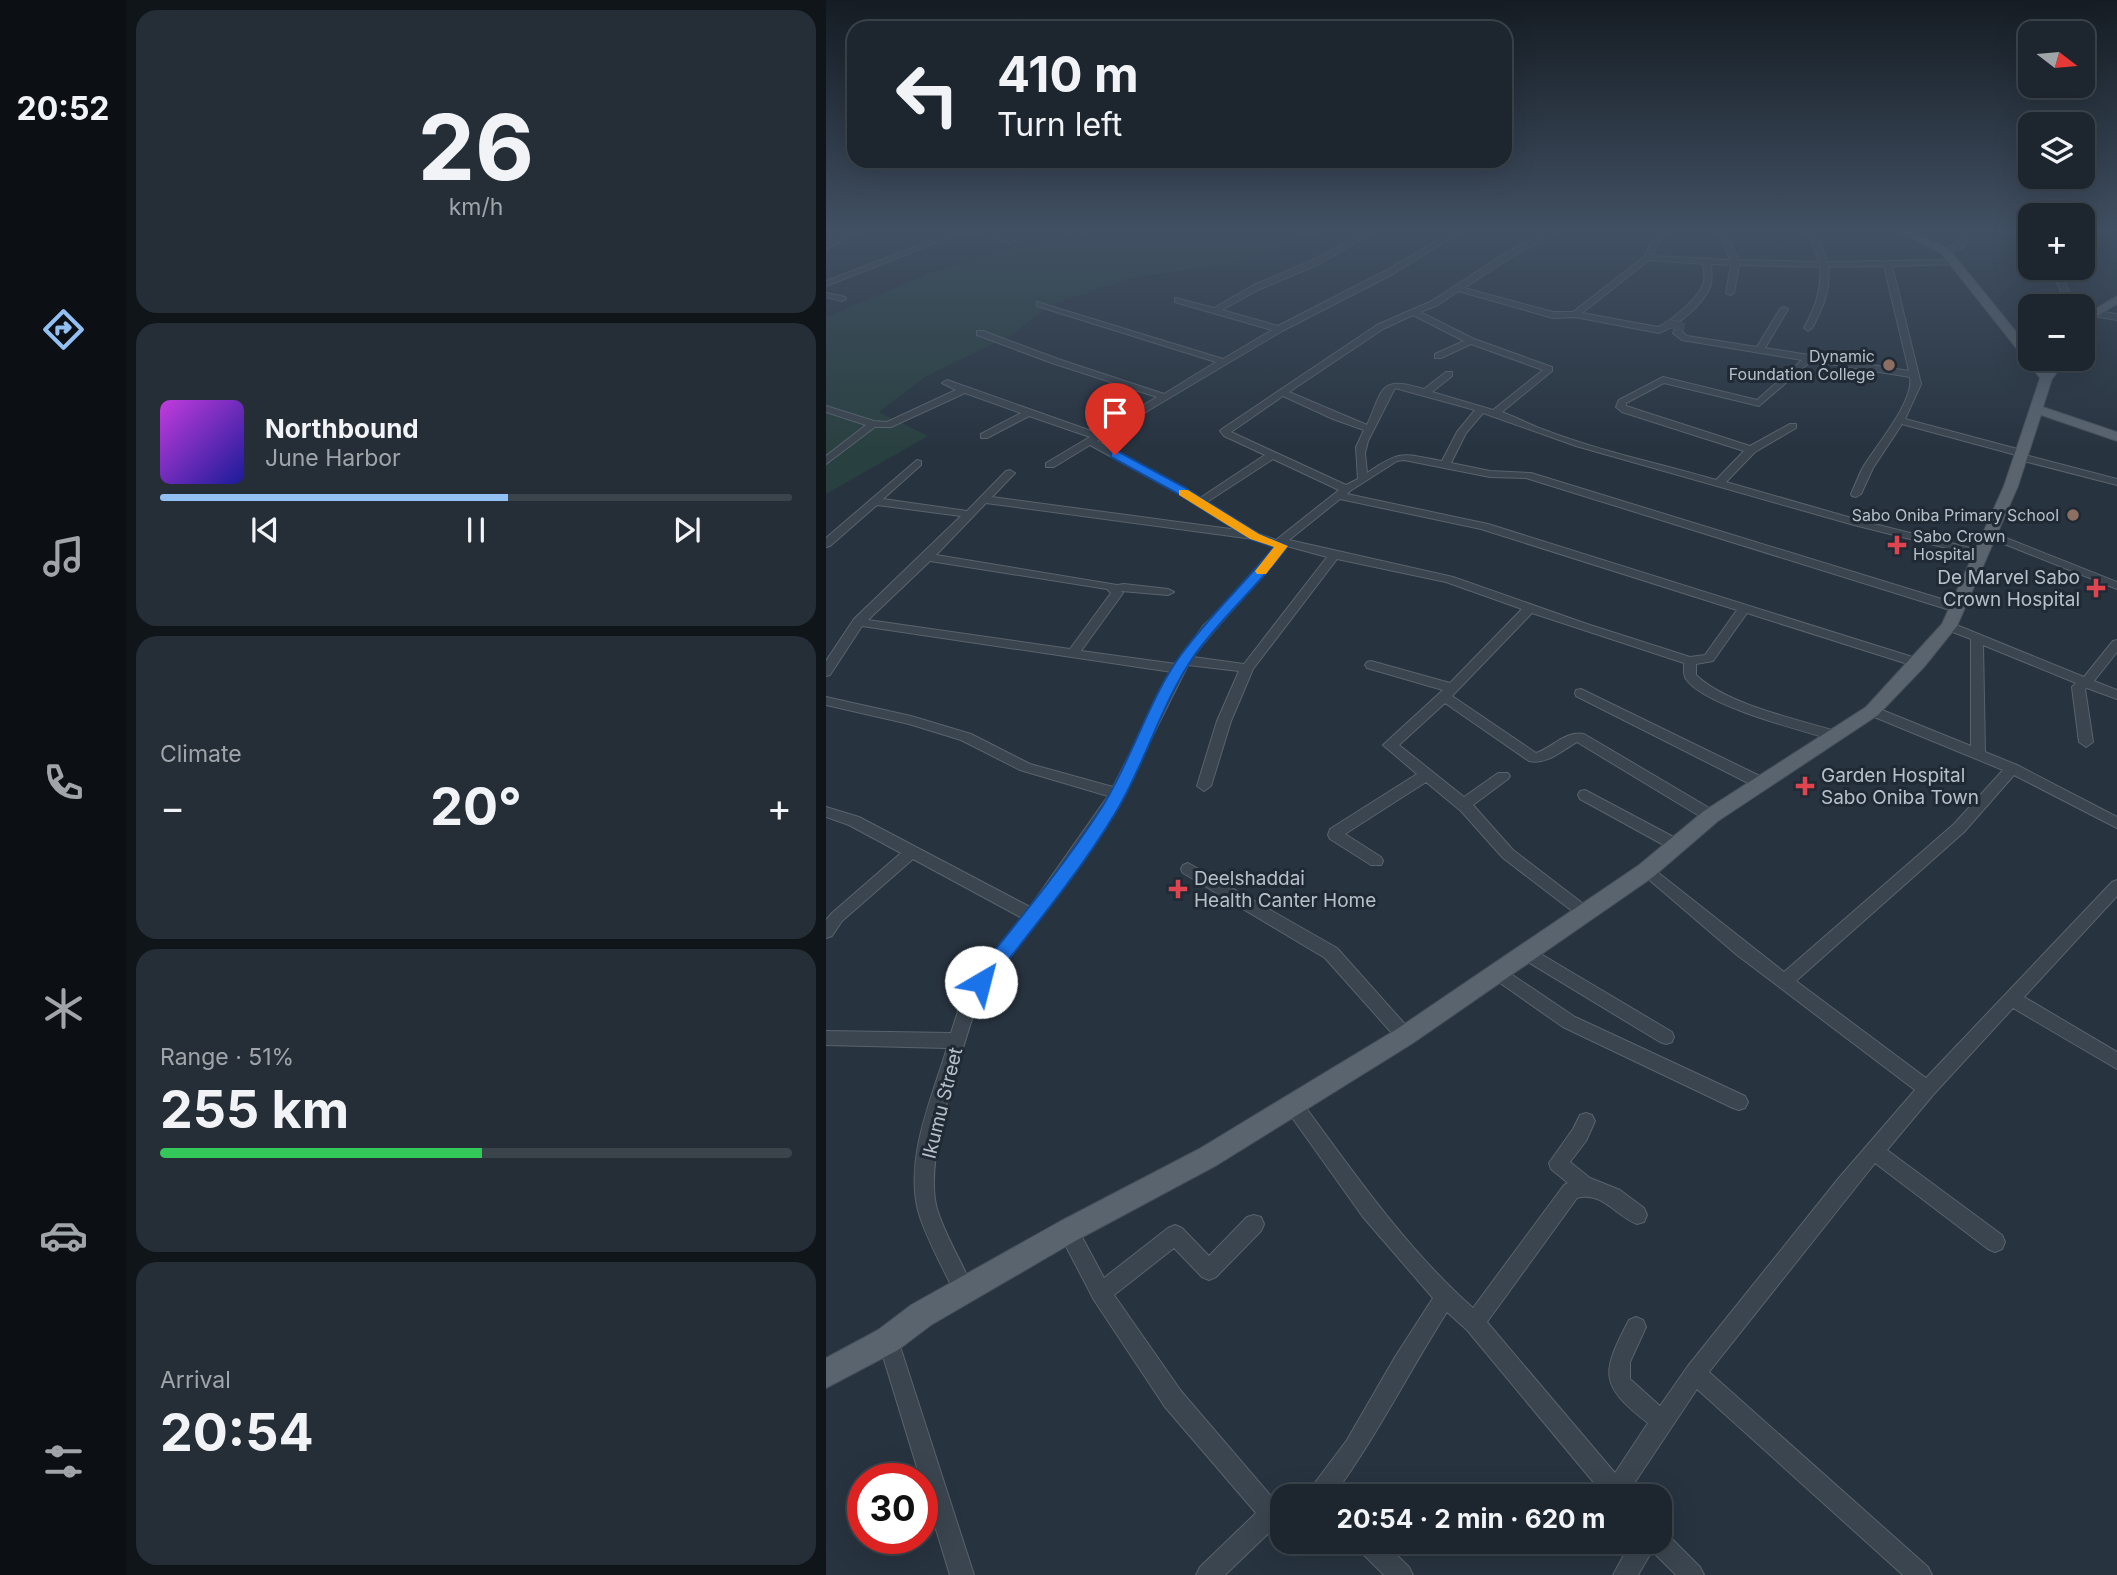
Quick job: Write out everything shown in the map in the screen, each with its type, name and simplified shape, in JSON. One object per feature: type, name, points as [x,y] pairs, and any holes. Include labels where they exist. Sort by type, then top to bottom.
[{"type":"main road","points":[[1989,306],[2018,342]]},
{"type":"main road","points":[[2097,314],[2108,306]]},
{"type":"main road","points":[[2041,371],[2046,378]]},
{"type":"main road","points":[[827,1370],[888,1340],[921,1315],[1068,1231],[1208,1157],[1405,1035],[1529,954],[1646,871],[1712,816],[1837,736],[1871,711],[1918,663],[1953,617],[1987,545],[2046,378],[2052,371]]},
{"type":"main road","points":[[2037,409],[2117,437]]},
{"type":"street","points":[[1045,306],[1224,362]]},
{"type":"street","points":[[1196,306],[1279,329]]},
{"type":"street","points":[[1214,311],[1224,306]]},
{"type":"street","points":[[1050,465],[1279,329],[1325,306]]},
{"type":"street","points":[[1429,306],[1380,327],[1225,431],[1342,492],[1484,526],[1918,663]]},
{"type":"street","points":[[1519,306],[1553,315],[1576,314],[1662,329],[1674,325],[1690,306]]},
{"type":"street","points":[[1576,314],[1587,306]]},
{"type":"street","points":[[1808,328],[1819,306]]},
{"type":"street","points":[[1856,494],[1868,468],[1900,420],[1916,384],[1898,306]]},
{"type":"street","points":[[1759,351],[1784,309]]},
{"type":"street","points":[[1415,313],[1471,341],[1549,369],[1495,413]]},
{"type":"street","points":[[2097,314],[2117,317]]},
{"type":"street","points":[[1674,325],[1677,333],[1685,338],[1914,375]]},
{"type":"street","points":[[980,332],[1055,361],[1165,397]]},
{"type":"street","points":[[1438,356],[1471,341]]},
{"type":"street","points":[[1751,450],[1625,410],[1621,407],[1622,402],[1662,380],[1759,404],[1809,358]]},
{"type":"street","points":[[1426,392],[1449,373]]},
{"type":"street","points":[[947,383],[1094,439],[1255,536]]},
{"type":"street","points":[[1363,480],[1358,451],[1361,440],[1370,429],[1388,389],[1393,385],[1426,392],[1495,413],[1543,432],[1858,523],[1987,545],[2117,586]]},
{"type":"street","points":[[826,409],[873,424],[888,425],[965,389]]},
{"type":"street","points":[[1283,393],[1370,429]]},
{"type":"street","points":[[1445,465],[1462,432],[1480,410]]},
{"type":"street","points":[[985,436],[1029,412]]},
{"type":"street","points":[[1900,420],[2117,482]]},
{"type":"street","points":[[826,461],[873,424]]},
{"type":"street","points":[[1719,483],[1751,450],[1793,426]]},
{"type":"street","points":[[1199,503],[1271,456]]},
{"type":"street","name":"Ikumu Street","points":[[964,1291],[928,1212],[924,1189],[928,1142],[968,1005],[981,982],[1032,916],[1118,794],[1182,665],[1207,629],[1251,584],[1281,543],[1342,492],[1399,458],[1516,475],[1953,617],[1977,637],[2117,695]]},
{"type":"street","points":[[826,544],[917,463]]},
{"type":"street","points":[[826,672],[858,622],[880,598],[928,557],[1010,472]]},
{"type":"street","points":[[982,499],[1255,536],[1449,579],[1583,627],[1690,661],[1709,658],[1745,607]]},
{"type":"street","points":[[874,501],[967,514]]},
{"type":"street","points":[[1204,786],[1224,721],[1247,668],[1334,555]]},
{"type":"street","points":[[928,557],[1111,586],[1115,589],[1124,587],[1168,592]]},
{"type":"street","points":[[1072,655],[1117,593],[1115,589]]},
{"type":"street","points":[[1531,607],[1449,692],[1390,745],[1463,805],[1508,854],[1585,913]]},
{"type":"street","points":[[858,622],[1072,655],[1247,668]]},
{"type":"street","points":[[1977,637],[1978,753]]},
{"type":"street","points":[[2086,742],[2078,687],[2086,683],[2117,643]]},
{"type":"street","points":[[1690,661],[1690,676],[1702,688],[1750,709],[1837,736]]},
{"type":"street","points":[[1371,665],[1449,692],[1534,758],[1540,758],[1564,741],[1579,737],[1712,816]]},
{"type":"street","points":[[1581,693],[1761,783]]},
{"type":"street","points":[[826,701],[911,720],[967,737],[1025,767],[1118,794]]},
{"type":"street","points":[[1871,711],[2012,768],[2117,823]]},
{"type":"street","points":[[1784,981],[1959,828],[2012,768]]},
{"type":"street","points":[[1376,861],[1335,833],[1425,776]]},
{"type":"street","points":[[1463,805],[1503,776]]},
{"type":"street","points":[[1585,795],[1676,845]]},
{"type":"street","points":[[826,812],[854,821],[1032,916]]},
{"type":"street","points":[[826,932],[837,917],[912,852]]},
{"type":"street","points":[[1188,869],[1331,953],[1405,1035]]},
{"type":"street","points":[[1646,871],[1784,981],[1927,1089]]},
{"type":"street","points":[[1624,1484],[1695,1373],[1874,1151],[1927,1089],[2117,886]]},
{"type":"street","points":[[1529,954],[1666,1037]]},
{"type":"street","points":[[1499,973],[1569,1022],[1739,1102]]},
{"type":"street","points":[[2011,998],[2117,1061]]},
{"type":"street","points":[[826,1038],[957,1041]]},
{"type":"street","points":[[1293,1103],[1370,1210],[1445,1297],[1474,1323],[1610,1484]]},
{"type":"street","points":[[1584,1185],[1558,1163],[1580,1135],[1586,1121]]},
{"type":"street","points":[[1874,1151],[1995,1242]]},
{"type":"street","points":[[1474,1323],[1571,1191],[1584,1185],[1596,1186],[1636,1215]]},
{"type":"street","points":[[1101,1293],[1175,1235],[1209,1270],[1254,1224]]},
{"type":"street","points":[[1068,1231],[1101,1293],[1173,1399],[1270,1504]]},
{"type":"street","points":[[1329,1484],[1355,1448],[1402,1364],[1445,1297]]},
{"type":"street","points":[[1636,1327],[1619,1367],[1618,1381],[1622,1390],[1664,1422]]},
{"type":"street","points":[[888,1340],[962,1575]]},
{"type":"street","points":[[1695,1373],[1920,1575]]},
{"type":"street","points":[[1208,1575],[1270,1518]]},
{"type":"street","points":[[1378,1554],[1396,1573]]},
{"type":"street","points":[[1625,1575],[1637,1554]]},
{"type":"street","points":[[1671,1554],[1692,1575]]},
{"type":"green space","points":[[853,306],[1049,306],[1013,334],[925,377],[879,412],[928,436],[826,494],[826,317]]},
{"type":"slow traffic","points":[[1183,492],[1255,536],[1282,546],[1261,571]]},
{"type":"place","name":"Dynamic Foundation College","points":[[1889,365]]},
{"type":"place","name":"Sabo Oniba Primary School","points":[[2073,515]]},
{"type":"place","name":"Sabo Crown Hospital","points":[[1897,545]]},
{"type":"place","name":"De Marvel Sabo Crown Hospital","points":[[2096,588]]},
{"type":"place","name":"Garden Hospital Sabo Oniba Town","points":[[1805,786]]},
{"type":"place","name":"Deelshaddai Health Canter Home","points":[[1178,889]]},
{"type":"route","points":[[981,982],[1110,809],[1184,660],[1207,629],[1251,584],[1282,546],[1255,536],[1180,490],[1115,455]]}]
